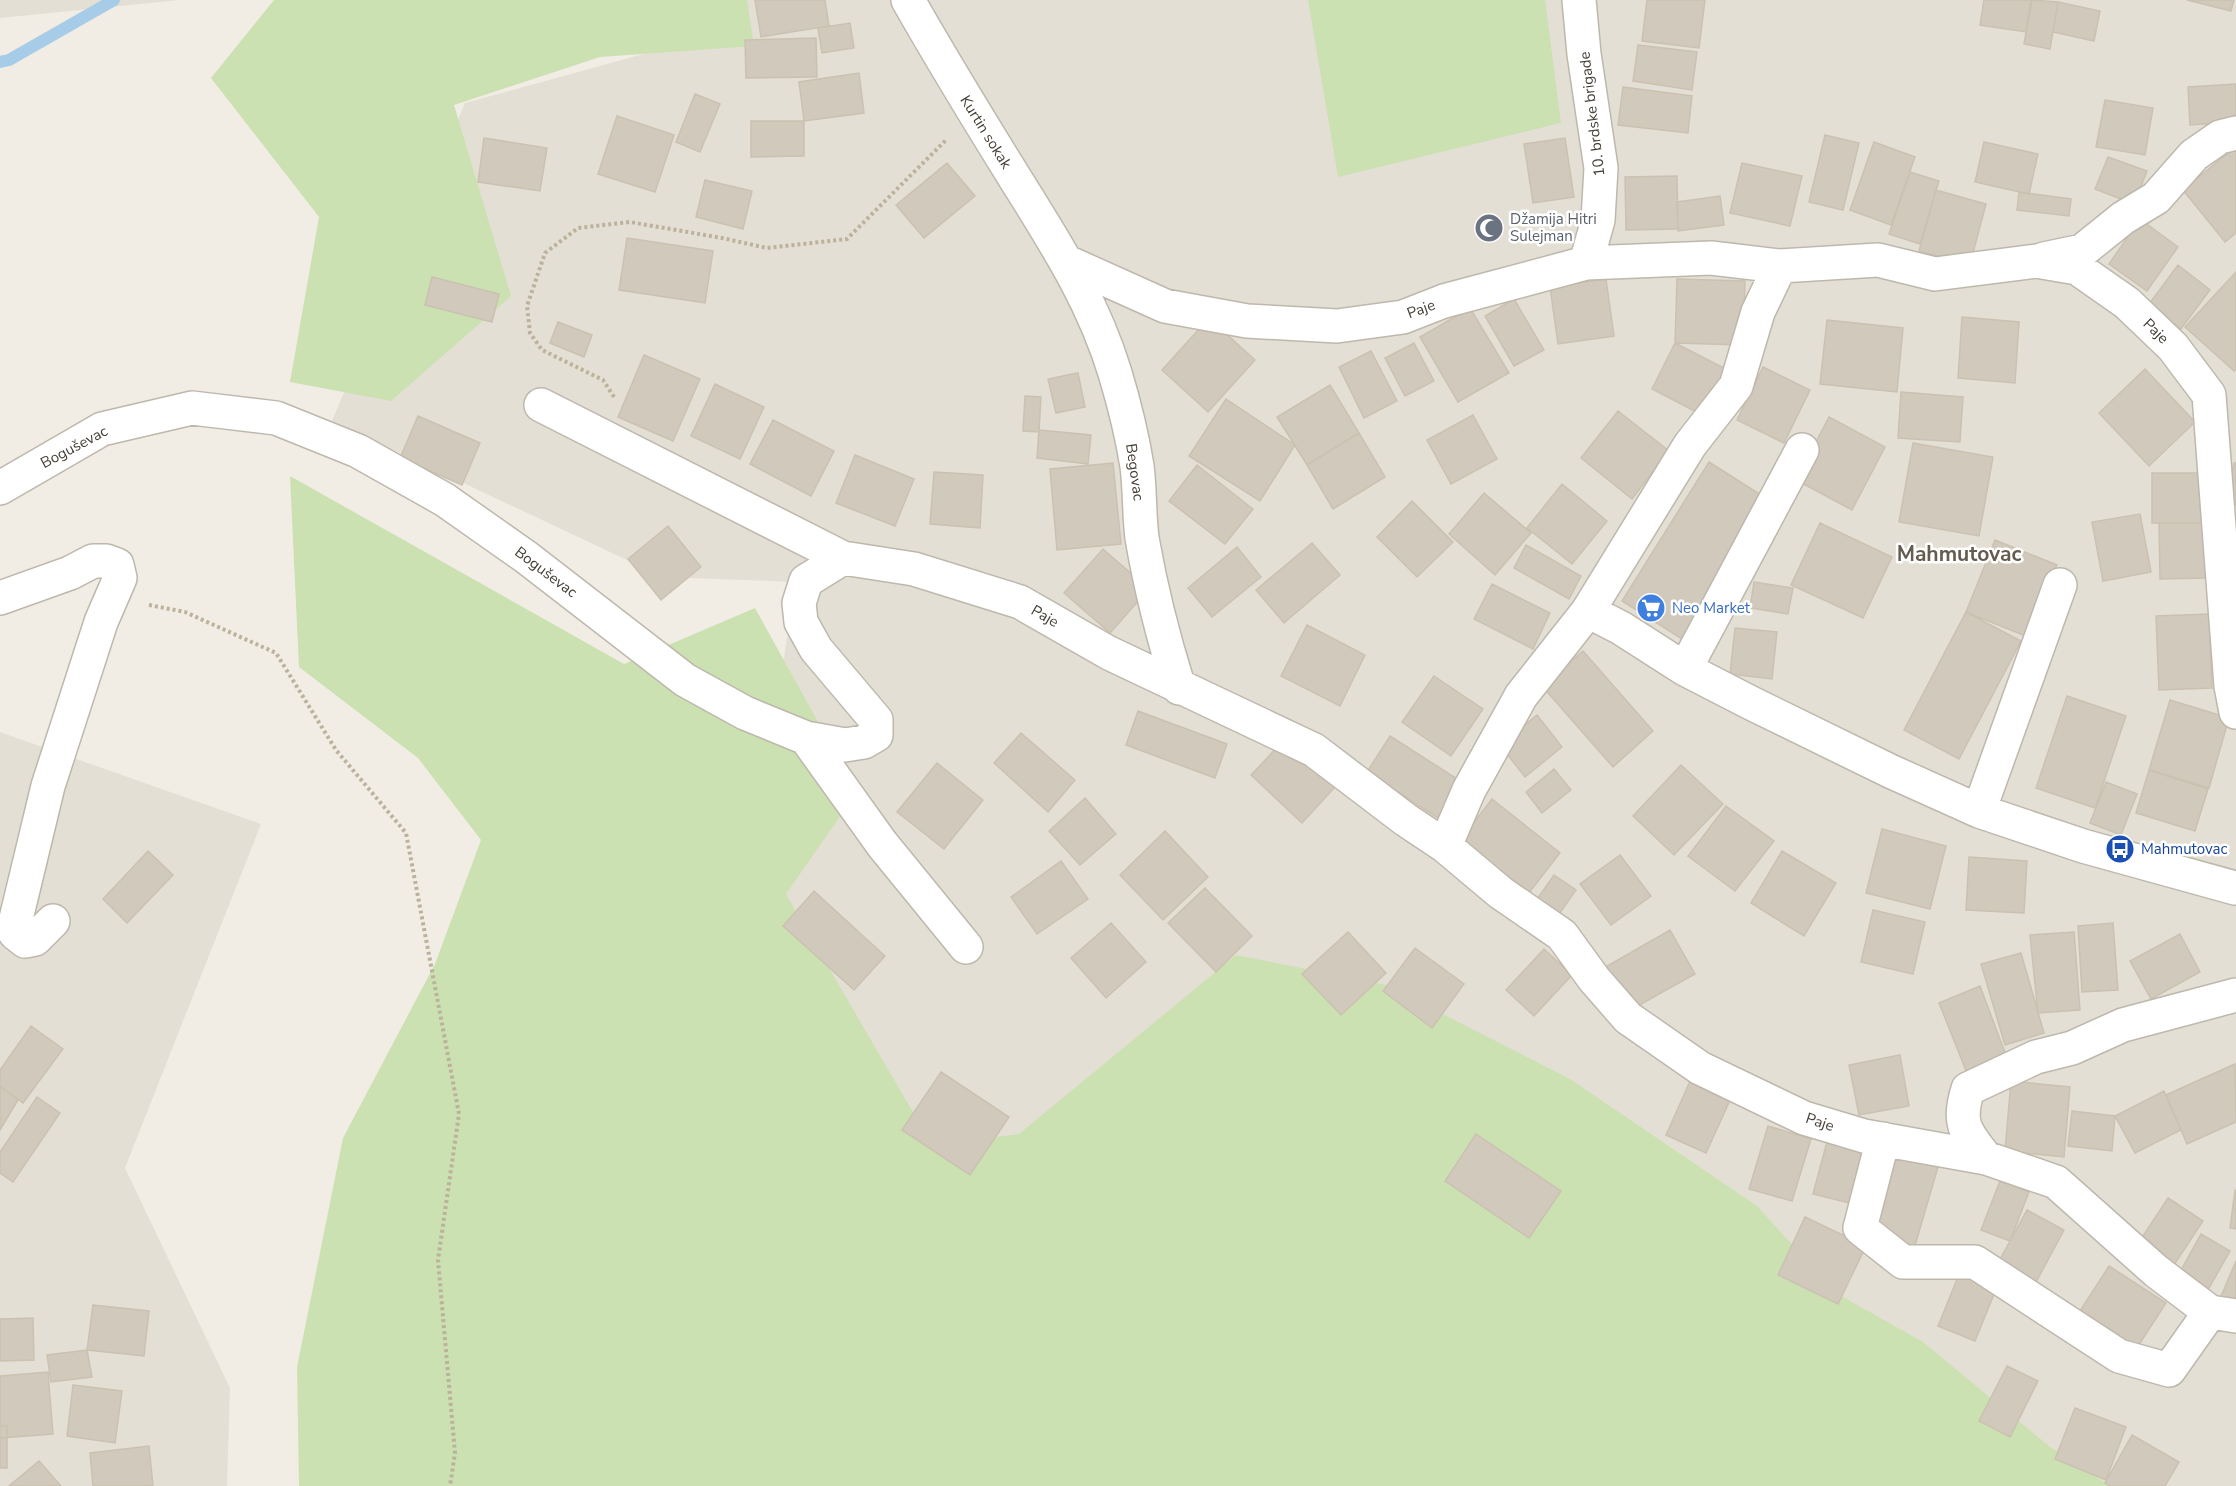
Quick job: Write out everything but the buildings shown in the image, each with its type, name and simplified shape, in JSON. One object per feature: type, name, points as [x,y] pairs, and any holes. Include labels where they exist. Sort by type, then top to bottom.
[{"type":"street","name":"Kurtin sokak","points":[[908,0],[947,69],[1067,262]]},
{"type":"street","name":"10. brdske brigade","points":[[1579,0],[1584,54],[1601,168],[1598,220],[1586,263]]},
{"type":"street","points":[[2036,261],[2082,251],[2123,218],[2156,198],[2194,154],[2220,136],[2236,133]]},
{"type":"street","name":"Paje","points":[[1067,262],[1165,306],[1247,321],[1337,326],[1403,317],[1444,301],[1586,263],[1710,258],[1780,266],[1878,260],[1935,274],[2036,261],[2077,268],[2127,303],[2173,347],[2209,395],[2231,686],[2236,712]]},
{"type":"street","name":"Begovac","points":[[1067,262],[1093,312],[1118,383],[1137,467],[1142,536],[1159,625],[1179,688]]},
{"type":"street","points":[[1445,846],[1468,790],[1521,696],[1588,611],[1690,445],[1736,386],[1758,312],[1780,266]]},
{"type":"street","name":"Paje","points":[[541,405],[843,558],[914,569],[1020,602],[1108,653],[1314,750],[1406,820],[1445,846],[1501,893],[1562,935],[1594,979],[1628,1018],[1700,1068],[1804,1118],[1864,1136],[1986,1158],[2056,1182],[2156,1271],[2223,1314]]},
{"type":"street","name":"Boguševac","points":[[0,488],[102,429],[192,408],[276,418],[358,451],[445,500],[526,557],[685,680],[745,714],[806,738],[845,745],[864,742],[876,735],[876,720],[816,649],[801,622],[798,603],[806,582],[843,558]]},
{"type":"street","points":[[1685,669],[1802,450]]},
{"type":"street","points":[[0,598],[70,573],[93,561],[106,561],[117,565],[120,578],[101,622],[48,786],[15,923],[15,933],[25,941],[35,939],[53,921]]},
{"type":"street","points":[[1979,811],[2060,585]]},
{"type":"street","points":[[1588,611],[1621,627],[1685,669],[1890,771],[1979,811],[2083,846],[2236,883]]},
{"type":"street","points":[[806,738],[882,843],[966,947]]},
{"type":"street","points":[[1986,1158],[1968,1136],[1961,1109],[1968,1089],[2036,1057],[2072,1048],[2123,1025],[2236,995]]},
{"type":"street","points":[[1883,1139],[1860,1228],[1903,1262],[1975,1262],[2119,1356],[2169,1370],[2223,1314]]},
{"type":"path","points":[[611,440],[614,397],[603,380],[542,350],[530,333],[527,306],[545,253],[578,228],[630,222],[767,248],[847,239],[938,148]]},
{"type":"path","points":[[112,597],[185,612],[276,653],[336,750],[406,833],[459,1114],[438,1260],[455,1453],[450,1486]]},
{"type":"shaded area","points":[[0,0],[180,0],[0,18]]},
{"type":"shaded area","points":[[715,0],[2236,0],[2236,1486],[2030,1486],[931,1267],[742,922],[796,582],[663,577],[332,421],[465,103],[731,30]]},
{"type":"shaded area","points":[[0,732],[261,824],[125,1168],[230,1388],[227,1486],[0,1486]]},
{"type":"green space","points":[[274,0],[747,0],[754,46],[600,57],[454,105],[511,296],[391,401],[290,382],[319,217],[211,78]]},
{"type":"green space","points":[[1308,0],[1545,0],[1561,123],[1338,177]]},
{"type":"green space","points":[[290,476],[624,664],[755,608],[857,792],[786,894],[932,1145],[1019,1134],[1236,955],[1386,985],[1570,1079],[1757,1206],[1836,1293],[1923,1342],[2050,1447],[2110,1486],[299,1486],[297,1367],[343,1138],[435,964],[481,840],[418,758],[299,667]]},
{"type":"waterway","points":[[0,62],[9,60],[114,0]]},
{"type":"place","name":"Džamija Hitri Sulejman","points":[[1489,228]]},
{"type":"place","name":"Neo Market","points":[[1651,608]]},
{"type":"place","name":"Mahmutovac","points":[[2120,849]]},
{"type":"district","name":"Mahmutovac","points":[[1959,554]]}]
